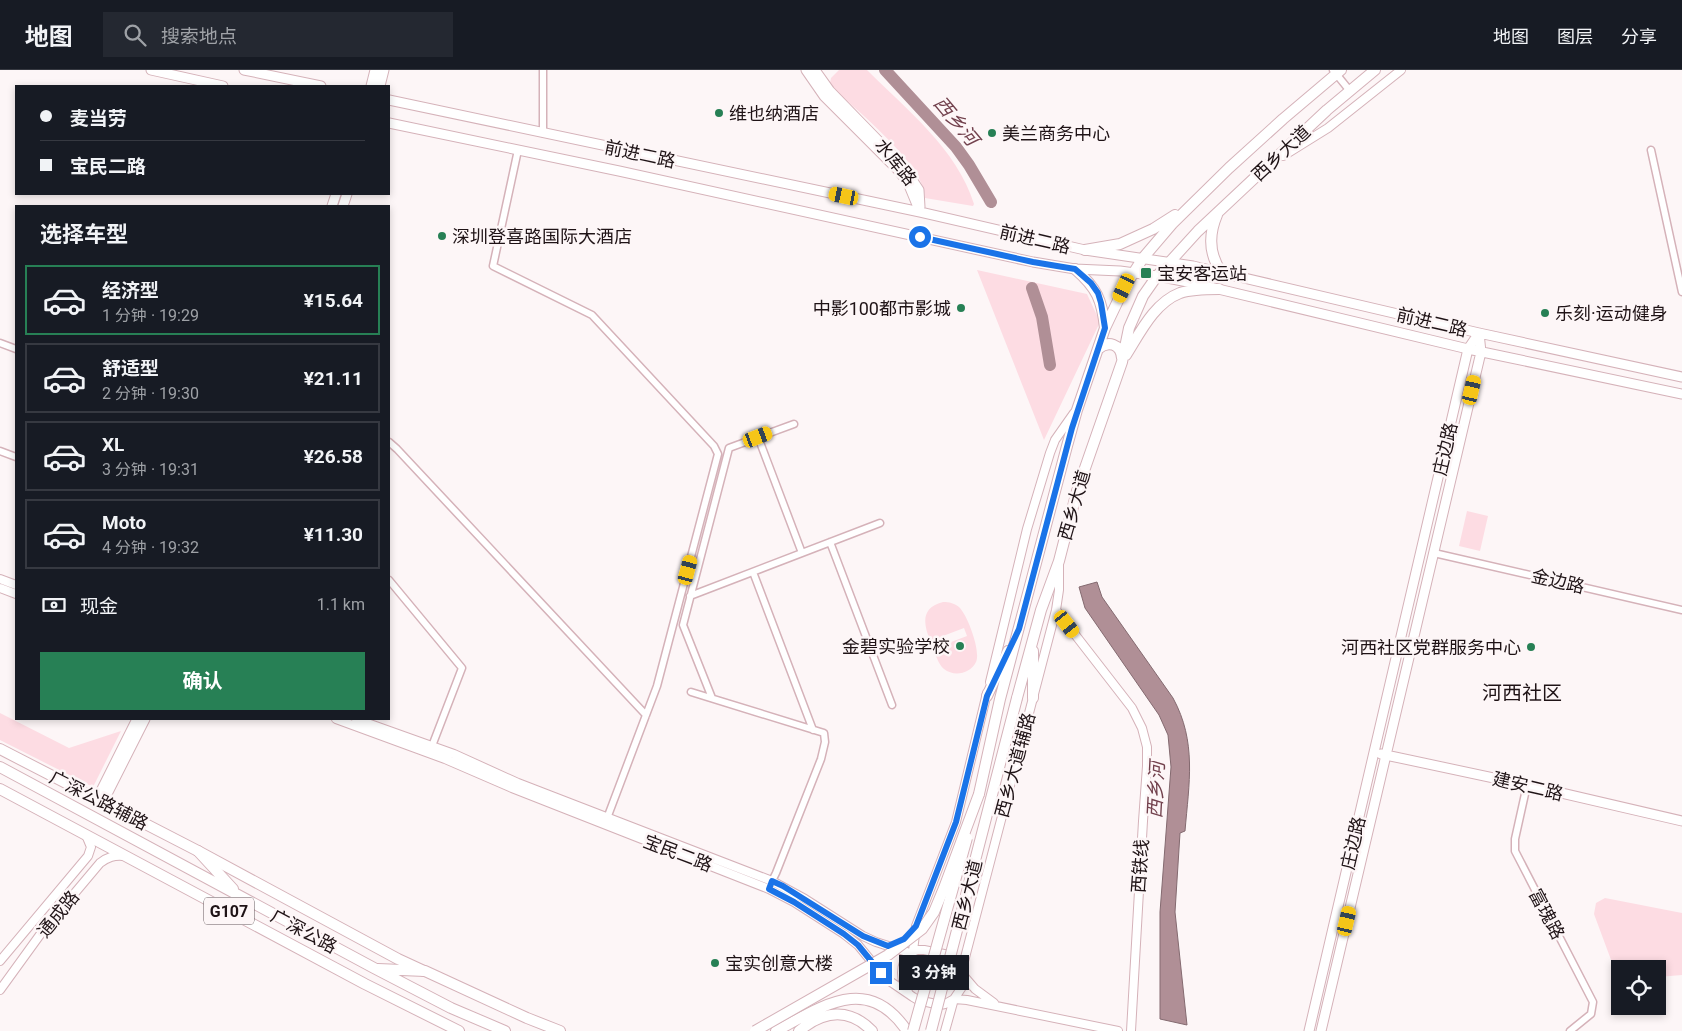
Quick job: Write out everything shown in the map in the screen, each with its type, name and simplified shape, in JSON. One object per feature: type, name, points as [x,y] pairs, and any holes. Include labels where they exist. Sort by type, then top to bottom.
[{"type":"main road","points":[[151,70],[218,85]]},
{"type":"main road","points":[[244,70],[316,85]]},
{"type":"main road","points":[[371,85],[375,70]]},
{"type":"main road","points":[[380,85],[384,70]]},
{"type":"main road","name":"水库路","points":[[806,70],[824,96],[898,170],[908,183],[920,212]]},
{"type":"main road","name":"水库路","points":[[815,70],[830,91],[904,166],[919,190],[920,212]]},
{"type":"main road","name":"西乡大道","points":[[931,1031],[1041,610],[1059,560],[1077,490],[1122,362],[1134,314],[1143,296],[1169,262],[1272,162],[1375,70]]},
{"type":"main road","name":"西乡大道","points":[[913,1031],[978,794],[1000,699],[1048,515],[1077,410],[1105,328],[1133,272],[1166,230],[1336,71]]},
{"type":"main road","name":"前进二路","points":[[390,100],[920,212],[1085,250],[1169,262],[1222,273],[1479,333],[1682,377]]},
{"type":"main road","name":"前进二路","points":[[390,123],[1033,262],[1075,269],[1133,272],[1219,288],[1481,352],[1682,394]]},
{"type":"main road","points":[[1085,250],[1120,244],[1136,238],[1191,205]]},
{"type":"main road","points":[[1219,212],[1214,224],[1211,244],[1216,264],[1222,273]]},
{"type":"main road","points":[[1075,269],[1091,283],[1098,293],[1105,328]]},
{"type":"main road","points":[[1122,362],[1152,315],[1168,299],[1188,291],[1219,288]]},
{"type":"main road","name":"庄边路","points":[[1309,1031],[1468,349],[1479,333]]},
{"type":"main road","name":"庄边路","points":[[1321,1031],[1481,352],[1479,333]]},
{"type":"main road","points":[[1098,349],[1107,344],[1114,345],[1120,350],[1122,362]]},
{"type":"main road","points":[[987,696],[1019,629]]},
{"type":"main road","points":[[1033,698],[1034,635]]},
{"type":"main road","points":[[100,801],[137,720]]},
{"type":"main road","points":[[100,801],[144,720]]},
{"type":"main road","name":"广深公路辅路","points":[[0,749],[198,851],[398,959],[527,1018],[560,1031]]},
{"type":"main road","name":"建安二路","points":[[1374,752],[1682,821]]},
{"type":"main road","name":"广深公路","points":[[0,767],[374,968],[451,1008],[505,1031]]},
{"type":"main road","name":"广深公路","points":[[0,789],[128,856],[443,1029],[459,1031]]},
{"type":"main road","points":[[755,1031],[888,955],[922,929],[934,912],[944,888],[978,794]]},
{"type":"main road","points":[[198,851],[239,895]]},
{"type":"main road","points":[[374,968],[425,972]]},
{"type":"main road","points":[[776,1031],[830,1003],[856,998],[880,1004],[891,1012],[907,1031]]},
{"type":"main road","points":[[799,1031],[810,1022],[826,1015],[842,1014],[855,1018],[872,1031]]},
{"type":"street","points":[[543,70],[543,133]]},
{"type":"street","points":[[1272,162],[1328,128],[1401,70]]},
{"type":"street","points":[[1336,71],[1350,91]]},
{"type":"street","points":[[518,150],[493,266],[592,315],[714,446],[718,454],[657,686],[606,821]]},
{"type":"street","points":[[1651,150],[1682,292]]},
{"type":"street","points":[[0,343],[15,349]]},
{"type":"street","points":[[913,997],[905,988],[901,976],[904,961],[911,952],[916,926],[956,822],[1027,529],[1050,453],[1055,440],[1077,410]]},
{"type":"street","points":[[712,698],[682,626],[729,448],[794,424]]},
{"type":"street","points":[[758,437],[802,553]]},
{"type":"street","points":[[390,443],[646,715]]},
{"type":"street","points":[[0,451],[15,457]]},
{"type":"street","points":[[690,596],[880,523]]},
{"type":"street","points":[[830,542],[892,705]]},
{"type":"street","name":"金边路","points":[[1434,553],[1682,610]]},
{"type":"street","name":"西乡大道辅路","points":[[945,1031],[954,999],[962,987],[962,972],[1056,610],[1059,560]]},
{"type":"street","points":[[753,572],[813,730]]},
{"type":"street","points":[[0,579],[15,585]]},
{"type":"street","points":[[390,581],[462,668],[432,746]]},
{"type":"street","points":[[0,588],[15,594]]},
{"type":"street","name":"西铁线","points":[[1056,610],[1132,708],[1142,728],[1147,747],[1131,1031]]},
{"type":"street","points":[[691,692],[824,733],[825,742],[821,759],[770,885]]},
{"type":"street","name":"宝民二路","points":[[339,720],[445,759],[512,788],[606,821],[805,899],[863,936],[888,946],[911,952],[924,950],[949,955],[955,959],[975,989],[997,1005]]},
{"type":"street","name":"宝民二路","points":[[359,720],[432,746],[606,821]]},
{"type":"street","name":"富瑰路","points":[[1527,785],[1515,839],[1515,851],[1593,1002],[1591,1014],[1570,1031]]},
{"type":"street","name":"通成路","points":[[0,960],[88,856],[91,847],[84,833]]},
{"type":"street","name":"通成路","points":[[0,990],[42,932],[100,863],[107,858],[128,856]]},
{"type":"street","name":"宝民二路","points":[[770,885],[844,934],[858,945],[881,973],[913,997],[935,1005],[945,1004],[954,999],[997,1005],[1118,1031]]},
{"type":"street","points":[[888,946],[904,939],[916,926]]},
{"type":"shaded area","points":[[839,70],[867,70],[914,115],[956,165],[966,184],[974,204],[973,206],[925,198],[922,185],[914,170],[902,155],[872,123],[832,87],[830,83],[831,78]]},
{"type":"shaded area","points":[[977,270],[1087,294],[1100,322],[1044,440]]},
{"type":"shaded area","points":[[1467,511],[1488,516],[1480,551],[1459,546]]},
{"type":"shaded area","points":[[1097,582],[1102,597],[1173,698],[1181,714],[1186,731],[1190,763],[1185,831],[1180,833],[1175,912],[1187,1025],[1160,1019],[1160,912],[1171,767],[1168,735],[1159,715],[1085,608],[1079,587]]},
{"type":"shaded area","points":[[943,602],[954,604],[960,608],[967,619],[973,634],[977,657],[976,662],[966,672],[952,673],[944,669],[939,662],[925,621],[929,610]],"holes":[[[964,628],[967,636],[938,647],[935,639]]]},
{"type":"shaded area","points":[[0,713],[69,748],[121,731],[93,787],[0,740]]},
{"type":"shaded area","points":[[1605,898],[1682,913],[1682,975],[1666,976],[1666,960],[1611,960],[1594,914],[1596,903]]},
{"type":"waterway","name":"西乡河","points":[[885,70],[956,147],[991,202]]},
{"type":"waterway","name":"西乡河","points":[[1032,288],[1042,317],[1050,365]]},
{"type":"place","name":"维也纳酒店","points":[[719,113]]},
{"type":"place","name":"美兰商务中心","points":[[992,133]]},
{"type":"place","name":"深圳登喜路国际大酒店","points":[[442,236]]},
{"type":"place","name":"宝安客运站","points":[[1146,273]]},
{"type":"place","name":"中影100都市影城","points":[[961,308]]},
{"type":"place","name":"乐刻·运动健身","points":[[1545,313]]},
{"type":"place","name":"金碧实验学校","points":[[960,646]]},
{"type":"place","name":"河西社区党群服务中心","points":[[1531,647]]},
{"type":"place","name":"宝实创意大楼","points":[[715,963]]},
{"type":"district","name":"河西社区","points":[[1522,693]]},
{"type":"route","points":[[881,973],[858,945],[844,934],[794,902],[769,889],[772,881],[783,886],[863,936],[888,946],[904,939],[916,926],[956,822],[987,696],[1019,629],[1077,410],[1105,328],[1104,315],[1098,293],[1091,283],[1075,269],[1033,262],[920,237]]}]
